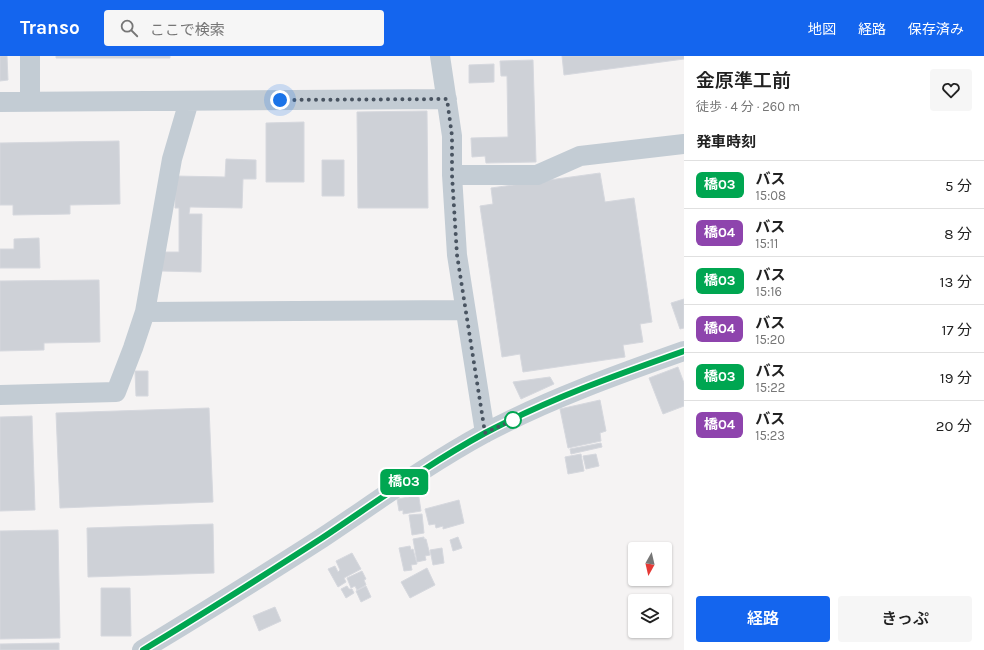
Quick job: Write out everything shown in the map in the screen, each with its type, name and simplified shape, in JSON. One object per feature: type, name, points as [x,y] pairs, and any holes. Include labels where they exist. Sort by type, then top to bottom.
[{"type":"street","points":[[30,56],[30,102]]},
{"type":"street","points":[[440,56],[452,136],[452,175],[457,255],[485,433]]},
{"type":"street","points":[[0,102],[447,99]]},
{"type":"street","points":[[0,395],[116,392],[145,312],[172,159],[188,101]]},
{"type":"street","points":[[452,175],[537,175],[580,156],[684,144]]},
{"type":"street","points":[[145,312],[465,310]]},
{"type":"street","points":[[142,650],[289,559],[432,464],[485,433],[544,405],[600,381],[684,351]]},
{"type":"building","points":[[0,56],[7,56],[8,80],[0,81]]},
{"type":"building","points":[[56,56],[170,56],[170,58],[56,58]]},
{"type":"building","points":[[562,56],[684,56],[684,59],[564,75]]},
{"type":"building","points":[[533,60],[536,162],[486,163],[485,156],[472,157],[471,138],[508,137],[507,76],[501,76],[500,61]]},
{"type":"building","points":[[494,64],[494,82],[469,83],[469,65]]},
{"type":"building","points":[[427,111],[428,208],[358,208],[357,112]]},
{"type":"building","points":[[304,122],[304,182],[266,182],[266,123]]},
{"type":"building","points":[[119,141],[120,204],[70,205],[70,214],[13,215],[13,205],[0,205],[0,143]]},
{"type":"building","points":[[226,159],[256,160],[256,179],[243,179],[242,208],[190,207],[189,214],[202,214],[201,272],[162,271],[162,252],[179,252],[179,208],[175,208],[175,176],[225,177]]},
{"type":"building","points":[[322,160],[344,160],[344,196],[322,196]]},
{"type":"building","points":[[600,173],[605,202],[634,198],[652,322],[640,324],[643,342],[623,345],[625,357],[523,372],[520,354],[502,357],[480,206],[493,204],[491,188]]},
{"type":"building","points":[[39,238],[40,268],[0,268],[0,249],[14,249],[14,239]]},
{"type":"building","points":[[99,280],[100,342],[44,343],[44,350],[0,351],[0,281]]},
{"type":"building","points":[[684,299],[684,328],[680,329],[671,303]]},
{"type":"building","points":[[678,367],[684,383],[684,406],[663,414],[649,378]]},
{"type":"building","points":[[135,371],[148,371],[148,396],[136,396]]},
{"type":"building","points":[[550,377],[554,384],[521,399],[513,382]]},
{"type":"building","points":[[600,400],[606,431],[600,433],[601,441],[568,448],[560,409]]},
{"type":"building","points":[[209,408],[213,502],[60,508],[56,413]]},
{"type":"building","points":[[32,416],[35,510],[0,511],[0,417]]},
{"type":"building","points":[[601,443],[602,447],[571,454],[570,449]]},
{"type":"building","points":[[581,454],[584,471],[568,474],[565,457]]},
{"type":"building","points":[[596,454],[599,466],[586,469],[583,456]]},
{"type":"building","points":[[418,491],[421,511],[403,514],[403,510],[399,511],[397,499],[409,497],[408,492]]},
{"type":"building","points":[[459,500],[464,523],[443,529],[443,526],[436,528],[435,524],[429,525],[425,509]]},
{"type":"building","points":[[422,514],[424,533],[412,535],[409,515]]},
{"type":"building","points":[[213,524],[214,573],[88,577],[87,528]]},
{"type":"building","points":[[58,530],[60,638],[0,639],[0,531]]},
{"type":"building","points":[[424,537],[424,539],[426,539],[430,555],[425,556],[426,560],[417,562],[413,539]]},
{"type":"building","points":[[458,537],[462,548],[453,551],[450,540]]},
{"type":"building","points":[[410,546],[411,550],[413,549],[417,564],[411,565],[412,570],[404,571],[399,548]]},
{"type":"building","points":[[442,548],[444,563],[433,565],[430,550]]},
{"type":"building","points":[[352,553],[361,569],[344,578],[346,582],[338,587],[328,569],[335,566],[338,572],[340,570],[336,561]]},
{"type":"building","points":[[427,568],[435,585],[410,598],[401,582]]},
{"type":"building","points":[[362,571],[366,579],[364,580],[366,585],[357,590],[355,586],[351,588],[347,578]]},
{"type":"building","points":[[347,586],[349,589],[352,589],[354,593],[346,598],[341,589]]},
{"type":"building","points":[[366,586],[371,597],[361,602],[356,591]]},
{"type":"building","points":[[101,588],[130,588],[131,636],[101,636]]},
{"type":"building","points":[[275,607],[281,621],[259,631],[253,616]]},
{"type":"building","points":[[59,643],[59,650],[0,650],[0,644]]},
{"type":"bus line","name":"橋03","points":[[143,650],[236,594],[432,464],[485,433],[544,405],[600,381],[684,351]]},
{"type":"route","points":[[280,100],[447,99],[452,136],[452,175],[457,255],[485,433],[513,420]]}]
